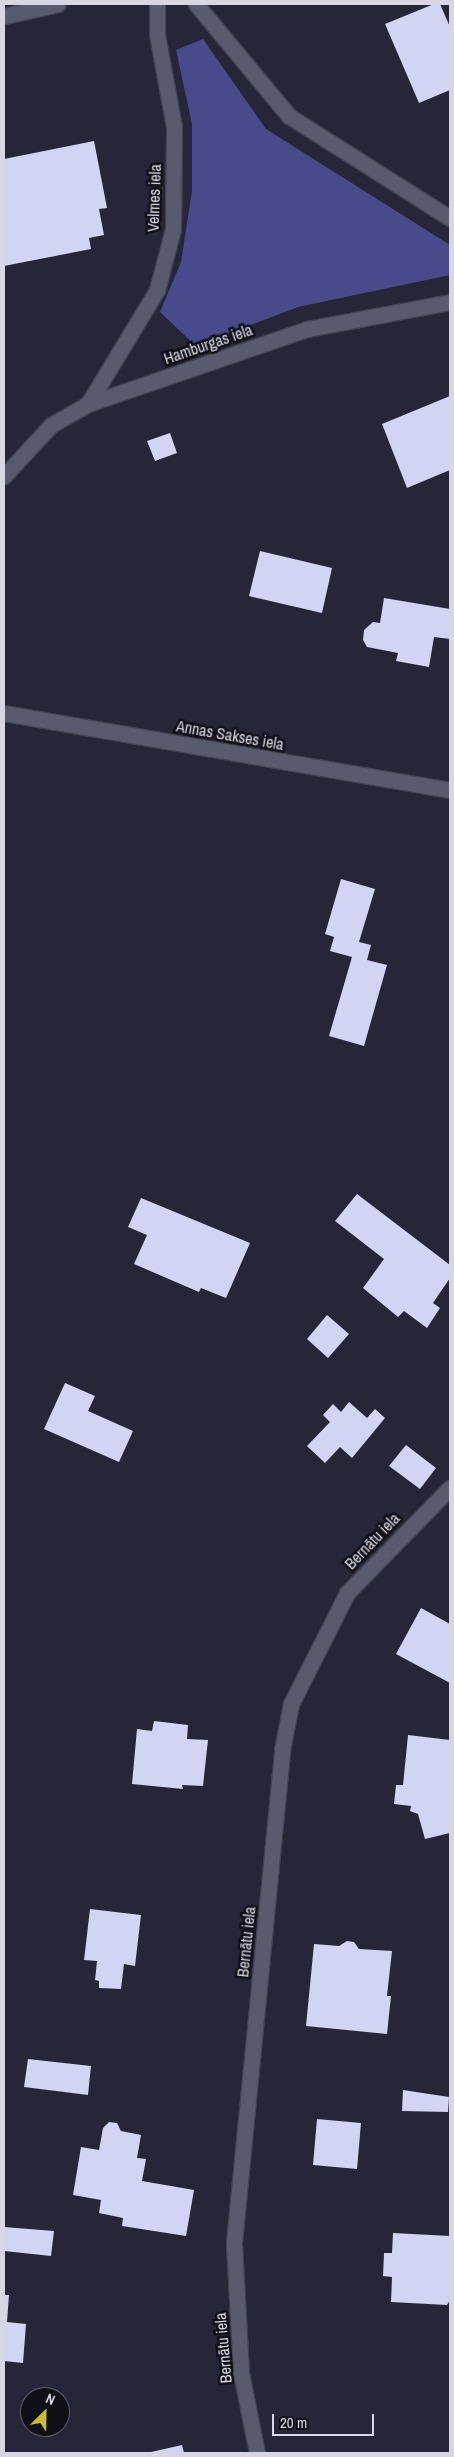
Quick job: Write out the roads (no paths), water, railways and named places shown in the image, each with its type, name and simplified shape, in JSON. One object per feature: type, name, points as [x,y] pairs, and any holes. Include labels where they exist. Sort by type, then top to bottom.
[{"type":"street","points":[[4,16],[58,4]]},
{"type":"street","name":"Velmes iela","points":[[88,404],[157,290],[173,228],[174,127],[156,34],[157,4]]},
{"type":"street","points":[[196,4],[290,116],[450,218]]},
{"type":"street","name":"Hamburgas iela","points":[[4,476],[52,425],[88,404],[307,329],[450,302]]},
{"type":"street","name":"Annas Sakses iela","points":[[4,713],[450,790]]},
{"type":"street","name":"Bernātu iela","points":[[256,2453],[241,2373],[234,2242],[282,1750],[291,1704],[346,1592],[450,1488]]}]
